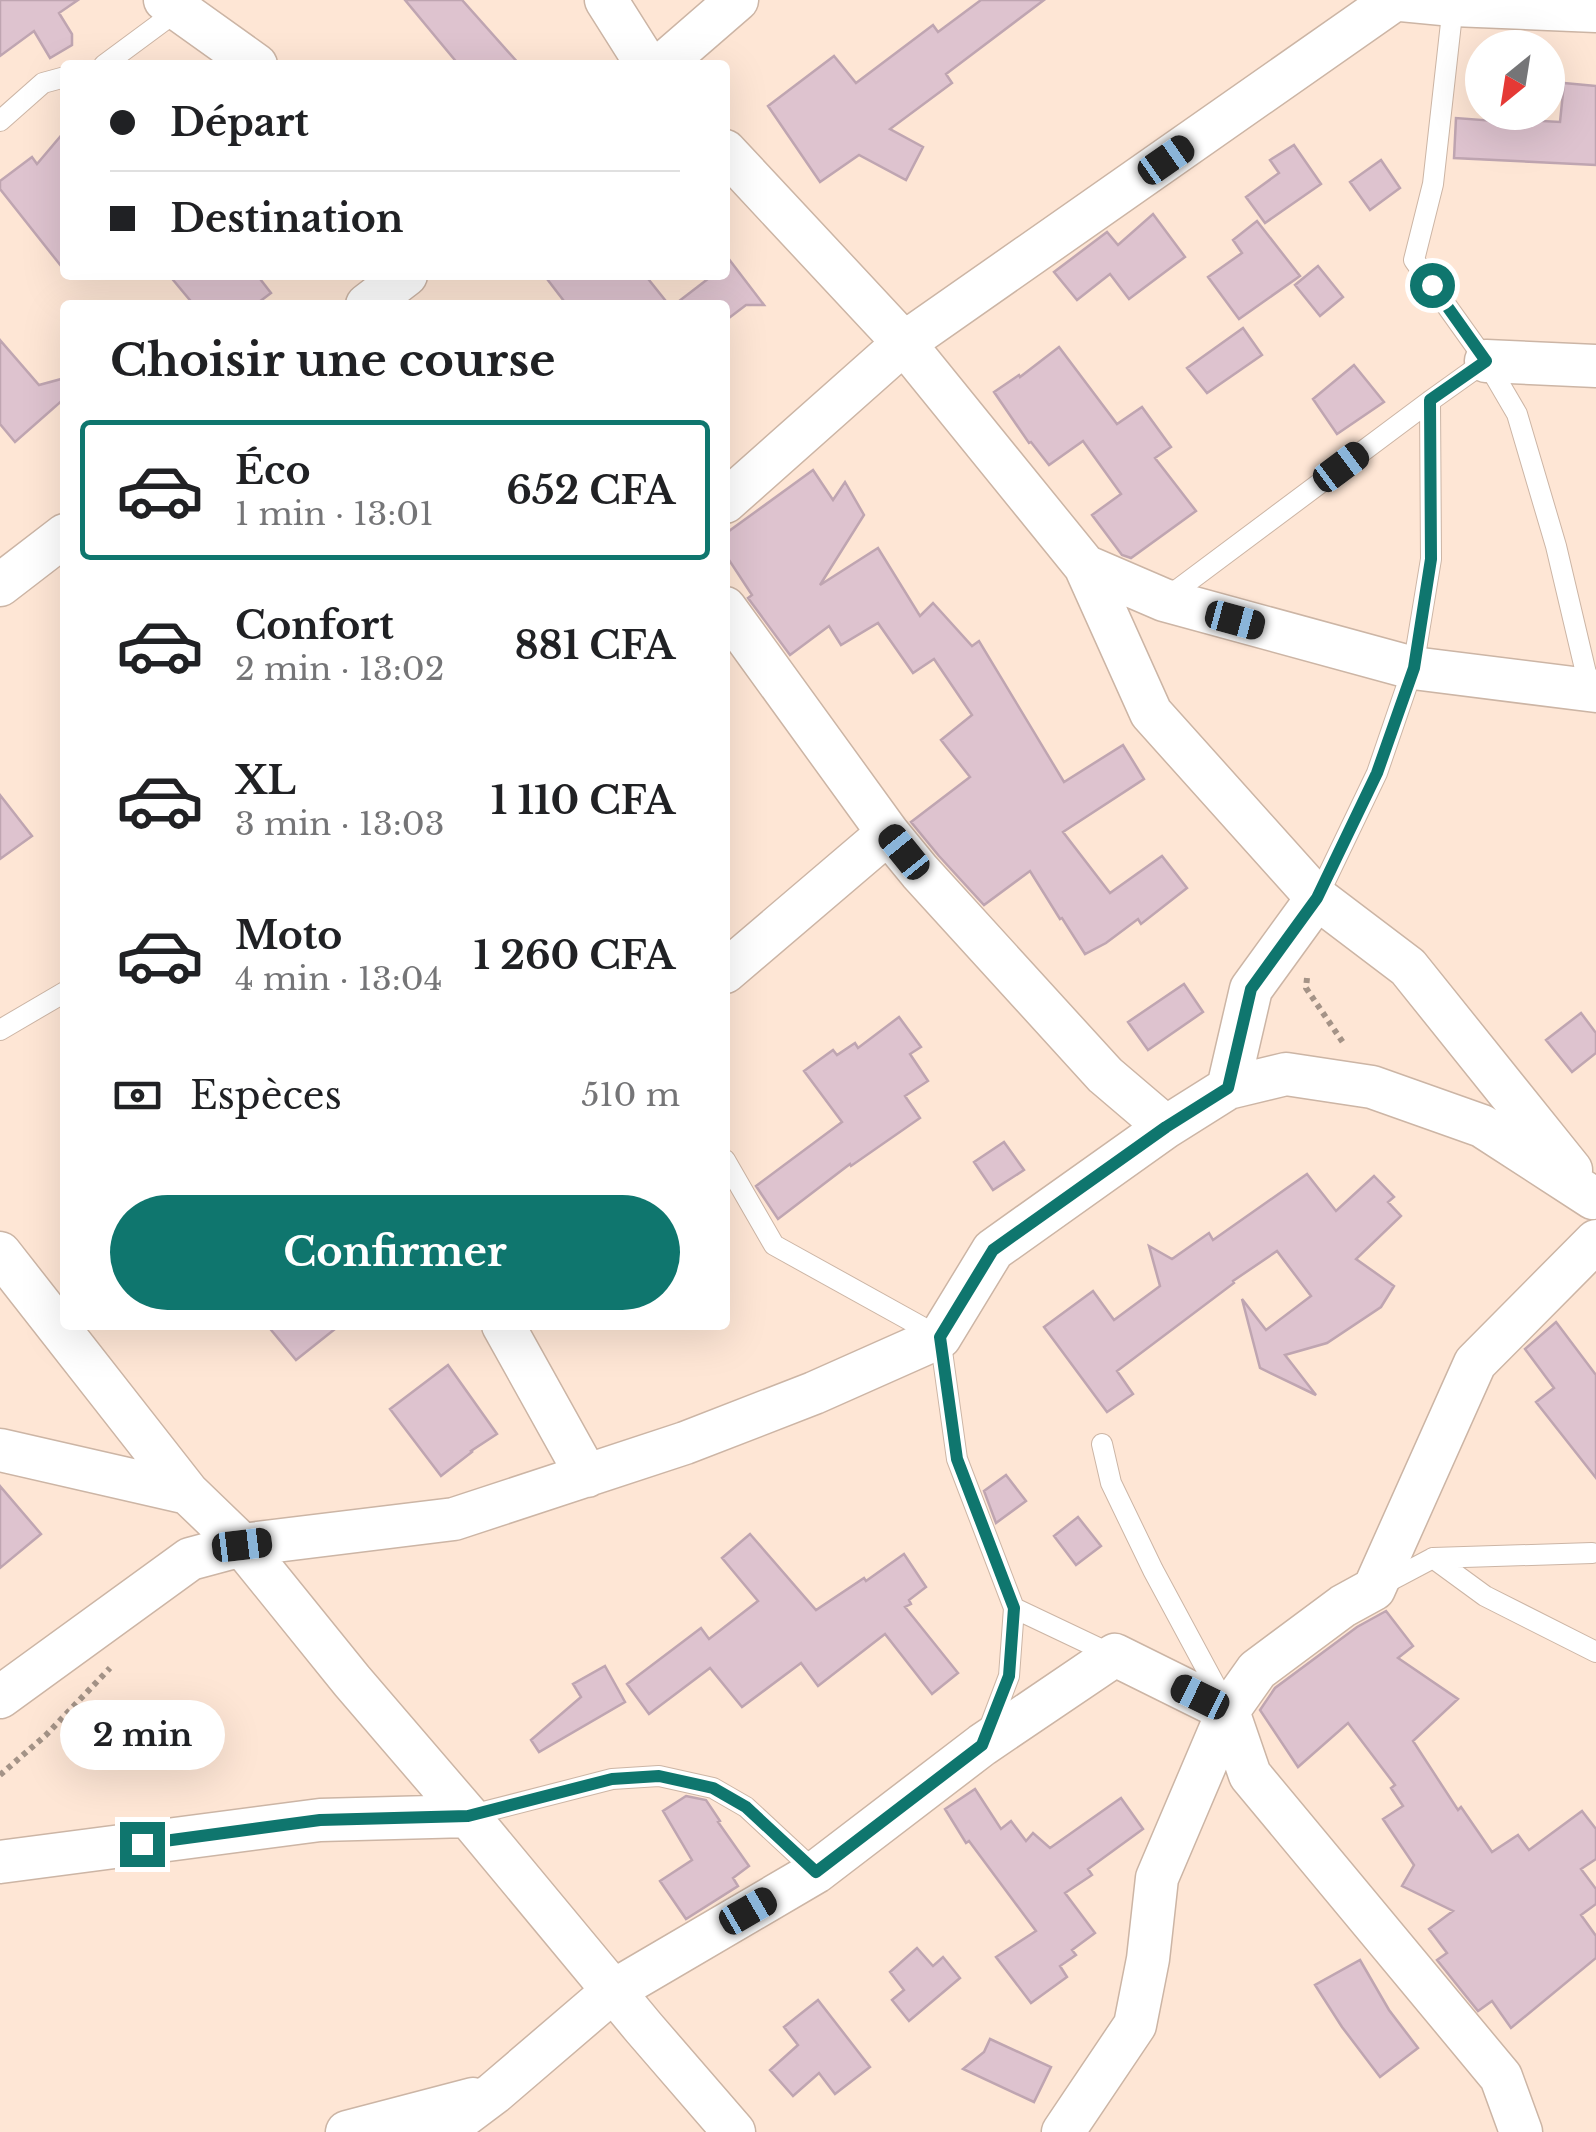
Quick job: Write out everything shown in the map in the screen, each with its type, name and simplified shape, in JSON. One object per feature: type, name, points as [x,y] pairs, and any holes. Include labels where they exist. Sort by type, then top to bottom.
[{"type":"street","points":[[606,0],[644,60]]},
{"type":"street","points":[[668,60],[738,0]]},
{"type":"street","points":[[730,498],[904,342],[1398,0],[1596,10]]},
{"type":"street","points":[[170,5],[249,60]]},
{"type":"street","points":[[730,156],[904,342],[1086,566],[1151,713],[1317,898],[1408,967],[1595,1200]]},
{"type":"street","points":[[373,300],[399,280]]},
{"type":"street","points":[[1486,361],[1596,366]]},
{"type":"street","points":[[0,585],[60,540]]},
{"type":"street","points":[[1086,566],[1164,600],[1414,668],[1593,691]]},
{"type":"street","points":[[730,615],[920,872],[1105,1074],[1166,1127]]},
{"type":"street","points":[[730,968],[888,833]]},
{"type":"street","points":[[1228,1088],[1251,989],[1317,898]]},
{"type":"street","points":[[0,1697],[190,1559],[242,1545],[454,1519],[684,1443],[814,1394],[940,1337],[993,1250],[1166,1127],[1228,1088],[1286,1074],[1372,1087],[1482,1126],[1595,1200]]},
{"type":"street","points":[[1064,2132],[1135,2026],[1158,1878],[1228,1711],[1257,1670],[1342,1606],[1374,1589],[1475,1363],[1596,1241]]},
{"type":"street","points":[[0,1253],[60,1330]]},
{"type":"street","points":[[60,1330],[188,1493],[242,1545],[352,1681],[734,2132]]},
{"type":"street","points":[[506,1330],[587,1476]]},
{"type":"street","points":[[0,1450],[188,1493]]},
{"type":"street","points":[[442,2132],[494,2094],[612,1991],[816,1872],[982,1745],[1115,1656],[1228,1711],[1250,1775],[1501,2077],[1521,2132]]},
{"type":"street","points":[[0,1862],[320,1820],[468,1816]]},
{"type":"street","points":[[347,2132],[494,2094]]},
{"type":"lane","points":[[110,60],[170,5]]},
{"type":"lane","points":[[1453,5],[1433,184],[1414,260],[1486,361],[1518,414],[1593,691]]},
{"type":"lane","points":[[0,121],[43,83],[60,78]]},
{"type":"lane","points":[[1164,600],[1486,361]]},
{"type":"lane","points":[[1317,898],[1377,773],[1414,668],[1431,559],[1430,400]]},
{"type":"lane","points":[[0,1030],[60,995]]},
{"type":"lane","points":[[730,1169],[774,1245],[940,1337],[957,1459],[1014,1608],[1009,1676],[982,1745]]},
{"type":"lane","points":[[1102,1444],[1111,1483],[1228,1711]]},
{"type":"lane","points":[[1374,1589],[1434,1558],[1592,1553]]},
{"type":"lane","points":[[1434,1558],[1485,1596],[1596,1652]]},
{"type":"lane","points":[[1014,1608],[1115,1656]]},
{"type":"lane","points":[[468,1816],[612,1779],[659,1776],[713,1788],[746,1807],[816,1872]]},
{"type":"path","points":[[1308,970],[1306,988],[1372,1087]]},
{"type":"building","points":[[0,0],[78,0],[59,13],[72,34],[72,45],[50,58],[34,31],[0,56]]},
{"type":"building","points":[[405,0],[462,0],[516,60],[455,60]]},
{"type":"building","points":[[981,0],[1044,0],[946,74],[952,83],[890,129],[923,147],[906,180],[859,155],[820,182],[768,106],[834,56],[856,83],[933,25],[938,32]]},
{"type":"building","points":[[1565,83],[1596,86],[1596,165],[1454,158],[1456,118],[1465,119],[1465,130],[1565,130]]},
{"type":"building","points":[[60,137],[60,265],[0,189],[0,181],[32,157],[37,164]]},
{"type":"building","points":[[1294,145],[1321,184],[1265,223],[1246,197],[1279,173],[1270,160]]},
{"type":"building","points":[[1381,160],[1400,188],[1370,210],[1350,182]]},
{"type":"building","points":[[1153,214],[1185,257],[1129,299],[1110,274],[1077,300],[1054,272],[1107,232],[1118,245]]},
{"type":"building","points":[[1257,221],[1300,276],[1239,319],[1208,277],[1242,253],[1233,240]]},
{"type":"building","points":[[730,261],[764,305],[746,305],[730,317],[730,300],[680,300],[706,280],[730,280]]},
{"type":"building","points":[[1318,266],[1343,297],[1320,316],[1295,285]]},
{"type":"building","points":[[173,280],[261,280],[271,293],[262,300],[190,300]]},
{"type":"building","points":[[548,280],[649,280],[665,300],[563,300]]},
{"type":"building","points":[[1243,328],[1262,355],[1207,393],[1187,368]]},
{"type":"building","points":[[0,340],[39,385],[60,379],[60,402],[15,442],[0,424]]},
{"type":"building","points":[[1059,347],[1117,424],[1142,407],[1171,447],[1155,458],[1196,511],[1131,558],[1122,555],[1092,515],[1121,494],[1083,441],[1049,465],[994,392]]},
{"type":"building","points":[[1354,365],[1384,402],[1337,434],[1313,399]]},
{"type":"building","points":[[813,470],[833,500],[845,482],[864,515],[820,585],[878,548],[920,616],[933,603],[972,646],[979,641],[1064,782],[1123,745],[1144,779],[1063,832],[1110,893],[1162,856],[1187,888],[1141,924],[1138,919],[1085,954],[1030,871],[984,905],[911,822],[970,777],[941,740],[972,715],[934,659],[913,673],[878,623],[841,645],[829,626],[790,655],[748,598],[752,595],[730,562],[730,530]]},
{"type":"building","points":[[0,795],[32,836],[0,859]]},
{"type":"building","points":[[1184,984],[1203,1012],[1148,1050],[1128,1022]]},
{"type":"building","points":[[1581,1013],[1596,1033],[1596,1053],[1572,1072],[1546,1040]]},
{"type":"building","points":[[899,1017],[921,1047],[910,1054],[928,1081],[905,1096],[920,1118],[850,1164],[778,1219],[756,1186],[842,1122],[804,1071],[833,1050],[837,1055],[855,1043],[858,1048]]},
{"type":"building","points":[[1004,1142],[1024,1170],[993,1190],[974,1162]]},
{"type":"building","points":[[1307,1174],[1336,1211],[1374,1176],[1394,1197],[1388,1202],[1401,1216],[1356,1259],[1394,1286],[1381,1307],[1327,1343],[1285,1355],[1316,1395],[1260,1368],[1242,1299],[1266,1330],[1311,1296],[1277,1251],[1117,1371],[1133,1394],[1107,1412],[1044,1327],[1093,1291],[1114,1320],[1160,1286],[1149,1246],[1172,1259],[1209,1233],[1213,1240]]},
{"type":"building","points":[[1556,1322],[1596,1375],[1596,1478],[1536,1402],[1554,1388],[1525,1349]]},
{"type":"building","points":[[271,1330],[334,1330],[296,1360]]},
{"type":"building","points":[[448,1365],[497,1434],[441,1476],[390,1409]]},
{"type":"building","points":[[1006,1475],[1026,1501],[996,1523],[984,1491]]},
{"type":"building","points":[[0,1486],[41,1534],[0,1568]]},
{"type":"building","points":[[1078,1517],[1101,1546],[1076,1565],[1054,1536]]},
{"type":"building","points":[[750,1534],[816,1610],[904,1554],[926,1587],[905,1607],[958,1673],[932,1694],[885,1634],[818,1686],[801,1663],[742,1707],[710,1668],[649,1714],[627,1684],[701,1628],[709,1639],[758,1601],[722,1558]]},
{"type":"building","points":[[1386,1611],[1413,1646],[1398,1658],[1458,1699],[1413,1741],[1458,1810],[1461,1807],[1492,1852],[1518,1835],[1529,1850],[1582,1811],[1596,1829],[1596,1859],[1581,1869],[1596,1889],[1596,1904],[1581,1915],[1596,1936],[1596,1958],[1511,2028],[1492,2001],[1478,2011],[1437,1960],[1447,1953],[1429,1929],[1453,1911],[1402,1886],[1414,1865],[1383,1819],[1403,1806],[1391,1788],[1395,1785],[1348,1723],[1298,1767],[1260,1710],[1275,1688],[1357,1627]]},
{"type":"building","points":[[605,1666],[625,1702],[539,1752],[531,1740],[581,1697],[573,1684]]},
{"type":"building","points":[[975,1789],[1001,1829],[1011,1821],[1026,1841],[1033,1833],[1050,1848],[1121,1798],[1143,1829],[1088,1869],[1092,1875],[1065,1893],[1095,1933],[1072,1950],[1076,1955],[1060,1966],[1067,1977],[1031,2003],[996,1957],[1036,1931],[969,1841],[966,1843],[945,1809]]},
{"type":"building","points":[[686,1796],[706,1800],[749,1866],[733,1878],[738,1886],[686,1919],[660,1881],[692,1860],[663,1811]]},
{"type":"building","points":[[917,1948],[933,1966],[943,1957],[960,1978],[909,2021],[892,2000],[904,1990],[890,1972]]},
{"type":"building","points":[[1360,1960],[1389,2010],[1418,2048],[1380,2077],[1315,1985]]},
{"type":"building","points":[[818,2000],[870,2067],[835,2094],[819,2073],[793,2096],[770,2070],[798,2045],[784,2027]]},
{"type":"building","points":[[990,2039],[1051,2067],[1034,2102],[963,2069],[984,2052]]},
{"type":"route","points":[[142,1844],[320,1820],[468,1816],[612,1779],[659,1776],[713,1788],[746,1807],[816,1872],[982,1745],[1009,1676],[1014,1608],[957,1459],[940,1337],[993,1250],[1166,1127],[1228,1088],[1251,989],[1317,898],[1377,773],[1414,668],[1431,559],[1430,400],[1486,361],[1432,285]]}]
